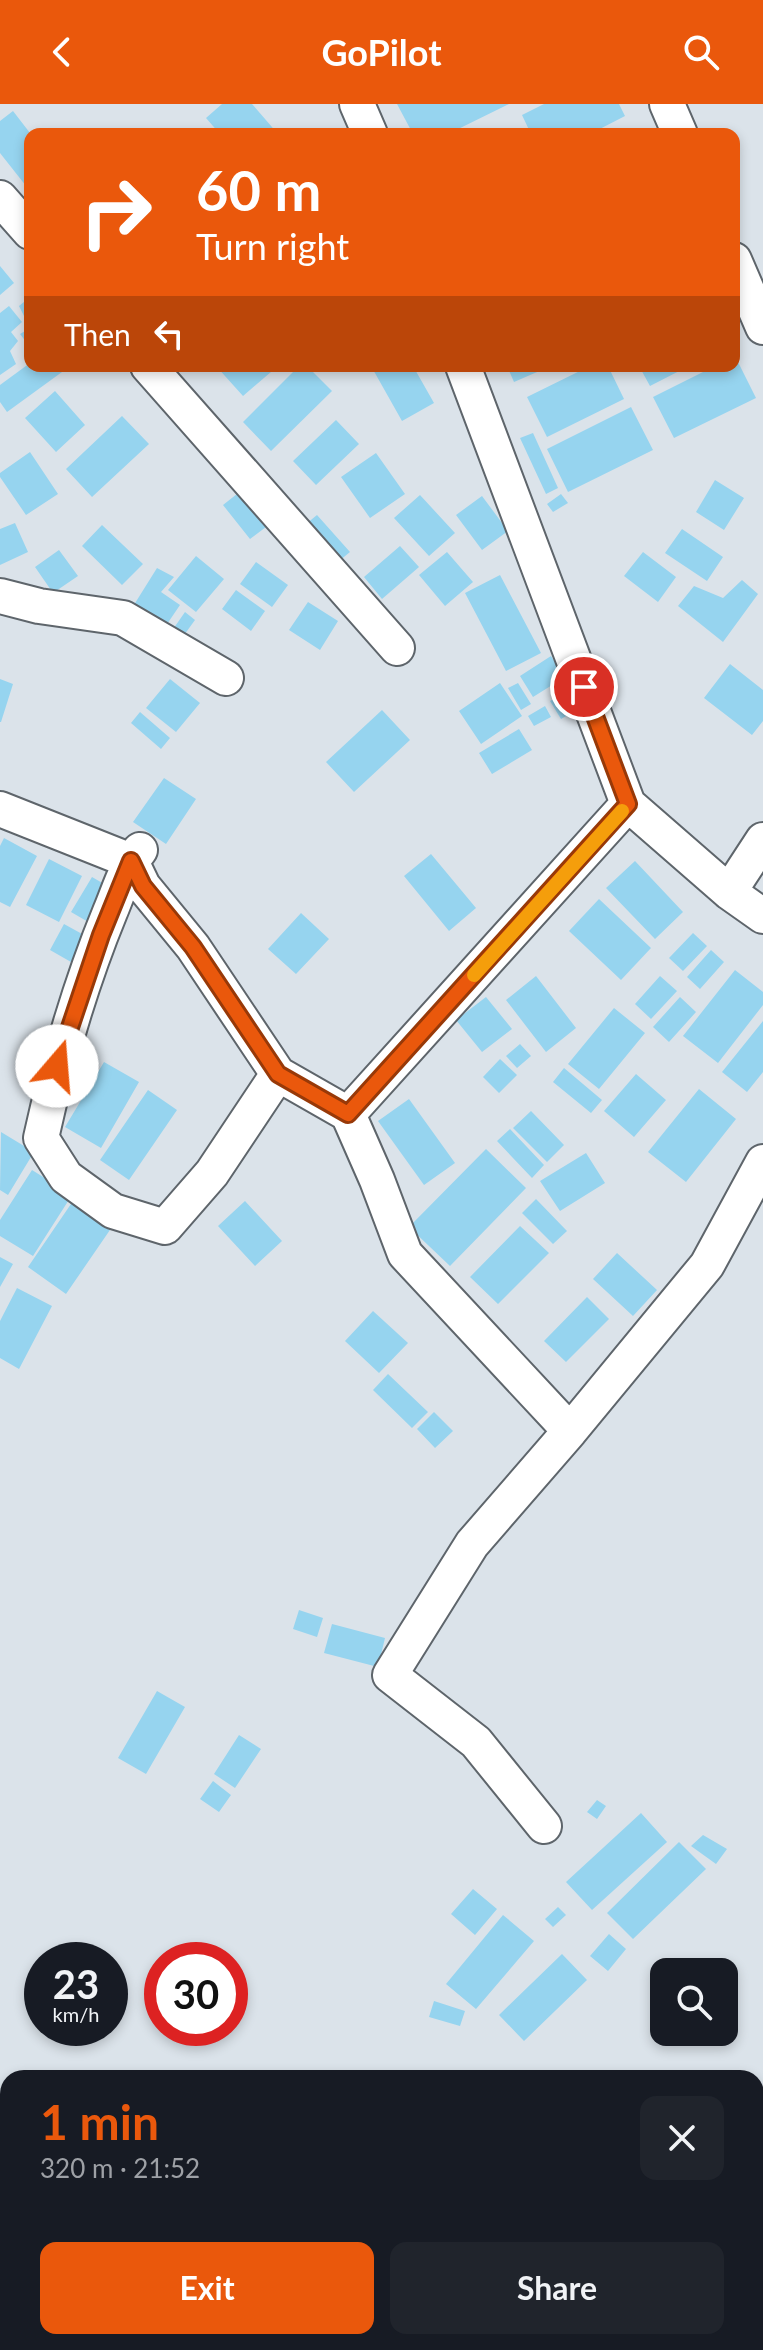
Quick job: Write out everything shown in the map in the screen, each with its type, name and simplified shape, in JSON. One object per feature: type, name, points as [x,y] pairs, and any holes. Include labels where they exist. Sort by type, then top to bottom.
[{"type":"street","points":[[357,104],[367,128]]},
{"type":"street","points":[[667,104],[677,128]]},
{"type":"street","points":[[0,198],[24,225]]},
{"type":"street","points":[[740,274],[763,327]]},
{"type":"street","points":[[153,372],[397,648]]},
{"type":"street","points":[[465,372],[628,804],[729,892],[763,916]]},
{"type":"street","points":[[0,596],[39,606],[123,618],[226,678]]},
{"type":"street","points":[[348,1114],[628,804]]},
{"type":"street","points":[[0,809],[138,852]]},
{"type":"street","points":[[729,892],[763,840]]},
{"type":"street","points":[[138,852],[101,935],[57,1066],[41,1138],[66,1177],[113,1211],[165,1227],[212,1173],[278,1074]]},
{"type":"street","points":[[138,852],[143,886],[193,947],[278,1074],[348,1114],[405,1254],[570,1431]]},
{"type":"street","points":[[544,1826],[476,1742],[390,1675],[472,1544],[707,1265],[763,1162]]},
{"type":"building","points":[[222,104],[252,104],[273,128],[215,128],[206,118]]},
{"type":"building","points":[[397,104],[509,104],[460,128],[410,128]]},
{"type":"building","points":[[544,104],[619,104],[625,116],[602,128],[528,128],[522,115]]},
{"type":"building","points":[[13,111],[26,128],[24,183],[0,153],[0,121]]},
{"type":"building","points":[[0,266],[14,283],[0,295]]},
{"type":"building","points":[[9,306],[22,322],[11,332],[18,341],[10,351],[16,364],[0,375],[0,313]]},
{"type":"building","points":[[740,366],[756,398],[674,438],[653,397],[703,372],[740,372]]},
{"type":"building","points":[[24,367],[24,372],[62,372],[7,412],[0,402],[0,385]]},
{"type":"building","points":[[221,372],[271,372],[243,396]]},
{"type":"building","points":[[293,372],[313,372],[332,391],[271,451],[243,422]]},
{"type":"building","points":[[374,372],[416,372],[434,403],[402,421]]},
{"type":"building","points":[[510,372],[537,372],[514,382]]},
{"type":"building","points":[[578,372],[611,372],[624,399],[547,437],[527,397]]},
{"type":"building","points":[[642,372],[677,372],[650,386]]},
{"type":"building","points":[[55,391],[85,425],[56,452],[25,418]]},
{"type":"building","points":[[631,407],[653,450],[568,492],[547,449]]},
{"type":"building","points":[[122,416],[149,444],[92,497],[66,469]]},
{"type":"building","points":[[336,420],[359,444],[316,485],[293,461]]},
{"type":"building","points":[[533,433],[558,488],[546,494],[520,438]]},
{"type":"building","points":[[30,452],[58,494],[26,515],[0,473]]},
{"type":"building","points":[[376,453],[405,494],[370,518],[341,477]]},
{"type":"building","points":[[715,480],[744,498],[724,530],[696,512]]},
{"type":"building","points":[[242,490],[270,524],[250,539],[223,505]]},
{"type":"building","points":[[561,494],[568,503],[553,512],[547,504]]},
{"type":"building","points":[[420,495],[455,533],[429,556],[394,518]]},
{"type":"building","points":[[482,496],[508,531],[482,550],[456,515]]},
{"type":"building","points":[[317,515],[350,552],[339,561],[306,524]]},
{"type":"building","points":[[15,523],[28,552],[0,565],[0,529]]},
{"type":"building","points":[[102,525],[143,564],[122,585],[82,546]]},
{"type":"building","points":[[682,529],[723,557],[707,581],[665,553]]},
{"type":"building","points":[[400,546],[419,567],[382,599],[364,577]]},
{"type":"building","points":[[59,550],[78,576],[53,593],[35,567]]},
{"type":"building","points":[[447,552],[473,582],[445,606],[419,575]]},
{"type":"building","points":[[643,552],[676,577],[658,602],[624,576]]},
{"type":"building","points":[[196,556],[224,579],[196,612],[168,590]]},
{"type":"building","points":[[256,562],[288,585],[272,607],[240,584]]},
{"type":"building","points":[[157,568],[174,577],[161,592],[180,605],[163,630],[132,608]]},
{"type":"building","points":[[500,575],[541,653],[506,671],[465,593]]},
{"type":"building","points":[[742,580],[758,594],[723,642],[678,606],[694,586],[723,598]]},
{"type":"building","points":[[236,590],[265,611],[251,631],[222,609]]},
{"type":"building","points":[[308,602],[338,621],[320,650],[289,630]]},
{"type":"building","points":[[185,612],[195,620],[179,642],[169,635]]},
{"type":"building","points":[[551,656],[565,677],[533,697],[520,676]]},
{"type":"building","points":[[730,664],[763,690],[763,721],[752,735],[704,698]]},
{"type":"building","points":[[0,679],[13,684],[1,722],[0,722]]},
{"type":"building","points":[[170,679],[200,703],[176,732],[146,708]]},
{"type":"building","points":[[500,683],[522,716],[481,744],[459,711]]},
{"type":"building","points":[[518,683],[531,704],[521,710],[508,688]]},
{"type":"building","points":[[562,694],[573,712],[561,719],[550,701]]},
{"type":"building","points":[[545,706],[551,717],[534,726],[528,716]]},
{"type":"building","points":[[382,710],[410,740],[354,792],[326,762]]},
{"type":"building","points":[[140,712],[170,738],[161,749],[131,723]]},
{"type":"building","points":[[519,729],[532,750],[492,774],[479,753]]},
{"type":"building","points":[[164,778],[196,799],[166,844],[133,822]]},
{"type":"building","points":[[4,838],[37,856],[10,907],[0,902],[0,846]]},
{"type":"building","points":[[431,854],[476,908],[449,931],[404,876]]},
{"type":"building","points":[[49,859],[82,876],[59,922],[26,905]]},
{"type":"building","points":[[635,861],[683,912],[655,939],[606,888]]},
{"type":"building","points":[[92,877],[111,888],[90,923],[71,912]]},
{"type":"building","points":[[599,899],[651,948],[621,980],[569,931]]},
{"type":"building","points":[[301,913],[329,939],[296,974],[268,949]]},
{"type":"building","points":[[64,924],[93,940],[78,966],[50,950]]},
{"type":"building","points":[[693,933],[707,946],[683,971],[669,958]]},
{"type":"building","points":[[711,950],[724,962],[700,989],[687,977]]},
{"type":"building","points":[[735,970],[763,992],[763,1005],[718,1063],[683,1036]]},
{"type":"building","points":[[536,976],[576,1028],[546,1052],[506,1000]]},
{"type":"building","points":[[660,976],[677,991],[651,1019],[635,1004]]},
{"type":"building","points":[[486,997],[512,1029],[482,1052],[456,1020]]},
{"type":"building","points":[[680,997],[696,1012],[669,1042],[653,1027]]},
{"type":"building","points":[[614,1008],[645,1033],[599,1089],[568,1064]]},
{"type":"building","points":[[763,1021],[763,1072],[747,1092],[722,1072]]},
{"type":"building","points":[[520,1044],[531,1056],[517,1068],[506,1056]]},
{"type":"building","points":[[500,1059],[517,1075],[499,1093],[483,1077]]},
{"type":"building","points":[[104,1062],[139,1082],[101,1148],[65,1127]]},
{"type":"building","points":[[564,1068],[602,1100],[591,1113],[553,1082]]},
{"type":"building","points":[[636,1074],[666,1100],[634,1137],[604,1111]]},
{"type":"building","points":[[699,1089],[736,1119],[686,1182],[648,1152]]},
{"type":"building","points":[[148,1090],[177,1110],[129,1180],[100,1160]]},
{"type":"building","points":[[409,1099],[455,1163],[424,1185],[378,1121]]},
{"type":"building","points":[[531,1111],[564,1145],[547,1162],[513,1128]]},
{"type":"building","points":[[510,1129],[544,1165],[532,1178],[497,1141]]},
{"type":"building","points":[[1,1132],[34,1152],[8,1195],[0,1190]]},
{"type":"building","points":[[486,1149],[526,1188],[450,1266],[409,1227]]},
{"type":"building","points":[[586,1153],[605,1183],[560,1211],[540,1181]]},
{"type":"building","points":[[32,1170],[72,1195],[33,1256],[0,1236],[0,1220]]},
{"type":"building","points":[[536,1199],[567,1231],[553,1244],[522,1213]]},
{"type":"building","points":[[73,1201],[112,1227],[66,1294],[28,1267]]},
{"type":"building","points":[[245,1201],[282,1241],[255,1266],[218,1226]]},
{"type":"building","points":[[520,1226],[549,1253],[498,1304],[470,1277]]},
{"type":"building","points":[[617,1253],[657,1290],[633,1316],[593,1279]]},
{"type":"building","points":[[0,1257],[13,1264],[0,1287]]},
{"type":"building","points":[[17,1288],[52,1306],[19,1369],[0,1358],[0,1321]]},
{"type":"building","points":[[587,1297],[609,1319],[566,1362],[544,1341]]},
{"type":"building","points":[[373,1311],[408,1343],[379,1373],[345,1341]]},
{"type":"building","points":[[388,1374],[428,1412],[412,1428],[373,1390]]},
{"type":"building","points":[[434,1412],[453,1431],[435,1448],[417,1429]]},
{"type":"building","points":[[299,1610],[323,1618],[317,1637],[293,1629]]},
{"type":"building","points":[[332,1624],[385,1638],[378,1667],[324,1653]]},
{"type":"building","points":[[157,1691],[185,1707],[146,1774],[118,1758]]},
{"type":"building","points":[[239,1735],[261,1749],[235,1788],[214,1774]]},
{"type":"building","points":[[213,1781],[231,1795],[219,1812],[200,1799]]},
{"type":"building","points":[[597,1800],[606,1806],[597,1819],[587,1812]]},
{"type":"building","points":[[641,1813],[667,1842],[592,1910],[566,1882]]},
{"type":"building","points":[[703,1835],[727,1849],[716,1864],[691,1846]]},
{"type":"building","points":[[679,1842],[706,1869],[633,1939],[607,1913]]},
{"type":"building","points":[[473,1889],[497,1909],[475,1935],[451,1914]]},
{"type":"building","points":[[558,1907],[566,1915],[553,1927],[545,1919]]},
{"type":"building","points":[[503,1915],[534,1941],[476,2009],[446,1984]]},
{"type":"building","points":[[609,1934],[626,1949],[608,1971],[590,1956]]},
{"type":"building","points":[[562,1954],[587,1980],[524,2041],[499,2015]]},
{"type":"building","points":[[434,2001],[465,2011],[460,2026],[429,2017]]},
{"type":"slow traffic","points":[[474,975],[622,811]]},
{"type":"route","points":[[57,1066],[101,935],[131,861],[143,886],[193,947],[278,1074],[348,1114],[628,804],[584,687]]}]
